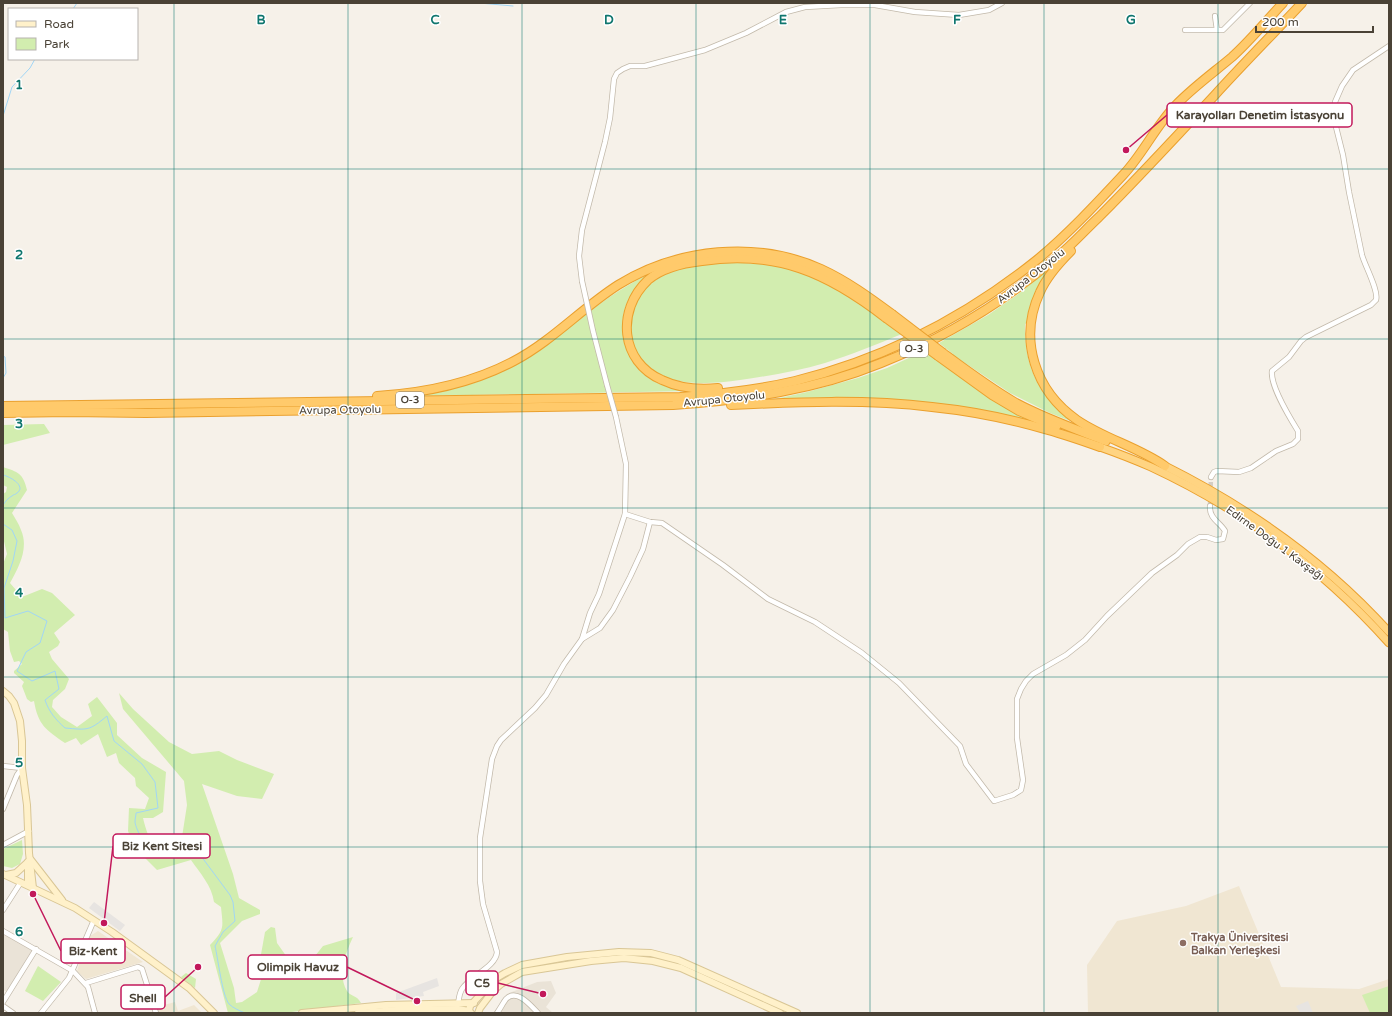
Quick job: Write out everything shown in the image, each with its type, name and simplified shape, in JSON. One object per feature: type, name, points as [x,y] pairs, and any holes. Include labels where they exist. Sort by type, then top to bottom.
[{"type":"highway","name":"Avrupa Otoyolu","points":[[3,406],[680,397],[733,392],[816,375],[878,354],[926,332],[1004,284],[1038,259],[1070,229],[1136,160],[1161,122],[1185,95],[1233,56],[1283,3]]},
{"type":"highway","name":"Avrupa Otoyolu","points":[[3,413],[673,405],[736,399],[792,390],[856,372],[903,354],[962,324],[1006,296],[1058,256],[1114,202],[1302,3]]},
{"type":"highway","points":[[1114,202],[1055,268],[1040,292],[1034,307],[1031,324],[1033,357],[1042,383],[1053,398],[1068,413],[1096,431],[1147,454],[1165,466]]},
{"type":"highway","points":[[317,402],[341,398],[396,395],[459,384],[514,361],[540,345],[608,292],[629,279],[675,260],[704,254],[744,252],[777,255],[800,261],[850,284],[981,388],[1018,411],[1100,447]]},
{"type":"highway","points":[[816,375],[768,383],[713,389],[681,387],[666,382],[649,372],[632,352],[627,338],[626,324],[630,305],[643,286],[662,271],[700,261],[723,258],[750,258],[784,264],[822,276],[889,316]]},
{"type":"highway","points":[[940,355],[1029,410],[1165,466]]},
{"type":"highway","points":[[673,405],[714,406],[819,402],[912,404],[972,413],[1034,426],[1100,447]]},
{"type":"highway","name":"Edirne Doğu 1 Kavşağı","points":[[1100,447],[1150,467],[1181,482],[1250,522],[1300,559],[1332,586],[1389,643]]},
{"type":"highway","name":"Edirne Doğu 1 Kavşağı","points":[[1165,466],[1230,501],[1290,542],[1333,577],[1389,632]]},
{"type":"main road","points":[[3,691],[14,703],[20,721],[22,768],[29,831],[31,887]]},
{"type":"main road","points":[[4,875],[16,873],[29,858]]},
{"type":"main road","points":[[29,858],[64,903]]},
{"type":"main road","points":[[4,875],[64,903],[94,920],[178,980],[214,1013]]},
{"type":"main road","points":[[302,1013],[397,1009],[458,1009],[470,1012],[469,1007],[495,979],[522,965],[567,957],[619,952],[651,953],[678,960],[797,1013]]},
{"type":"main road","points":[[480,1011],[494,991],[501,984],[522,972],[591,961],[624,958],[670,964],[780,1013]]},
{"type":"main road","points":[[362,1013],[458,1004],[477,1004],[480,1011]]},
{"type":"street","points":[[458,1004],[460,994],[467,983],[488,966],[497,956],[483,904],[480,882],[481,828],[490,767],[494,753],[501,740],[541,701],[564,664],[582,639],[626,514],[626,464],[616,417],[593,331],[582,281],[579,256],[582,230],[606,136],[610,118],[614,79],[617,73],[623,68],[630,66],[644,66],[705,50],[746,33],[786,12],[804,8],[841,5],[875,5],[915,12],[959,15],[989,10],[1002,3]]},
{"type":"street","points":[[1185,30],[1223,30],[1250,3]]},
{"type":"street","points":[[1215,16],[1216,30]]},
{"type":"street","points":[[1211,478],[1214,472],[1217,471],[1244,471],[1276,451],[1295,442],[1298,431],[1278,396],[1271,376],[1272,371],[1289,357],[1301,341],[1306,337],[1371,305],[1376,300],[1376,293],[1364,264],[1349,192],[1344,159],[1335,126],[1334,113],[1336,97],[1349,75],[1359,66],[1389,46]]},
{"type":"street","points":[[626,514],[650,522],[662,523],[723,565],[768,599],[815,622],[878,665],[899,683],[960,746],[966,764],[994,801],[1013,795],[1021,790],[1022,773],[1017,738],[1016,716],[1017,699],[1023,685],[1033,674],[1066,655],[1085,640],[1107,616],[1152,573],[1177,555],[1188,544],[1200,537],[1207,537],[1216,540],[1223,539],[1225,531],[1211,516],[1210,506]]},
{"type":"street","points":[[582,639],[600,628],[613,610],[643,549],[650,522]]},
{"type":"street","points":[[3,766],[22,768],[17,775],[3,809]]},
{"type":"street","points":[[3,845],[29,831]]},
{"type":"street","points":[[3,910],[21,882]]},
{"type":"street","points":[[41,1013],[73,971],[94,920]]},
{"type":"street","points":[[3,931],[73,971],[86,983],[95,1013]]},
{"type":"street","points":[[3,1002],[36,949]]},
{"type":"street","points":[[86,983],[138,967],[142,969],[156,1013]]},
{"type":"street","points":[[497,1013],[509,997],[516,996],[521,998],[538,1013]]},
{"type":"street","points":[[3,1006],[13,1013]]},
{"type":"shaded area","name":"Trakya Üniversitesi Balkan Yerleşkesi","points":[[1239,886],[1281,987],[1359,989],[1389,979],[1389,1013],[1088,1013],[1087,965],[1117,921],[1186,906]]},
{"type":"shaded area","points":[[94,902],[125,925],[120,931],[89,908]]},
{"type":"shaded area","points":[[98,931],[143,962],[86,979],[77,971],[87,938]]},
{"type":"shaded area","points":[[3,934],[32,950],[7,992],[3,990]]},
{"type":"shaded area","points":[[437,978],[439,986],[423,992],[424,996],[396,1000],[396,993]]},
{"type":"shaded area","points":[[551,981],[556,993],[546,1007],[553,1013],[493,1013],[507,994],[537,982]]},
{"type":"shaded area","points":[[1308,1001],[1313,1013],[1300,1013],[1296,1006]]},
{"type":"shaded area","points":[[175,1002],[178,1011],[194,1005],[202,1013],[159,1013],[157,1007]]},
{"type":"green space","points":[[723,262],[765,264],[801,271],[848,294],[902,334],[825,363],[772,375],[722,382],[694,383],[676,381],[652,371],[644,364],[637,354],[633,343],[631,319],[639,297],[656,280],[671,272],[688,267]]},
{"type":"green space","points":[[1053,266],[1028,322],[1025,324],[1025,339],[1027,354],[1036,379],[1051,402],[1073,422],[1050,413],[1010,393],[953,355],[939,343],[988,315],[1017,295]]},
{"type":"green space","points":[[653,272],[636,288],[625,308],[623,331],[625,342],[635,363],[642,372],[651,379],[662,385],[664,384],[692,391],[420,396],[526,359],[619,291]]},
{"type":"green space","points":[[924,351],[971,384],[1031,421],[984,412],[775,399],[858,378],[887,368]]},
{"type":"green space","points":[[44,424],[50,433],[3,445],[3,425]]},
{"type":"green space","points":[[3,467],[13,470],[19,474],[24,480],[27,490],[12,513],[20,528],[24,544],[20,564],[10,583],[22,597],[42,589],[52,593],[75,615],[54,633],[60,642],[58,646],[49,652],[52,659],[69,679],[65,689],[53,700],[52,707],[61,717],[77,727],[92,716],[88,704],[97,697],[117,723],[117,735],[142,758],[166,772],[163,812],[153,818],[143,818],[148,835],[155,847],[158,850],[164,850],[173,841],[182,837],[187,805],[184,781],[123,709],[119,693],[133,709],[169,742],[192,754],[219,751],[237,760],[274,774],[262,799],[237,796],[202,784],[233,874],[239,898],[260,910],[260,914],[242,921],[220,943],[234,988],[236,1003],[242,1002],[257,992],[263,973],[260,960],[265,932],[271,927],[275,928],[277,943],[289,960],[294,964],[303,967],[307,966],[323,946],[353,937],[345,956],[343,978],[347,991],[361,1003],[284,1013],[228,1013],[210,945],[222,928],[221,907],[214,902],[211,891],[205,880],[191,860],[157,870],[134,847],[128,831],[129,808],[145,809],[149,798],[136,786],[135,778],[119,763],[116,753],[107,757],[98,734],[81,745],[76,738],[65,743],[48,730],[38,716],[34,701],[31,702],[27,699],[22,686],[24,682],[14,673],[14,671],[22,664],[19,661],[14,662],[10,651],[8,632],[3,629],[3,564],[7,554],[3,537],[3,494],[6,492],[7,487],[3,485]]},
{"type":"green space","points":[[22,840],[23,854],[20,864],[12,868],[3,866],[3,849]]},
{"type":"green space","points":[[38,966],[61,982],[43,1001],[25,991]]},
{"type":"green space","points":[[186,973],[196,979],[195,988],[181,977]]},
{"type":"green space","points":[[1389,986],[1389,1013],[1370,1013],[1362,995]]},
{"type":"waterway","points":[[74,8],[77,3]]},
{"type":"waterway","points":[[479,3],[513,6]]},
{"type":"waterway","points":[[3,116],[12,87],[30,68],[34,60]]},
{"type":"waterway","points":[[3,356],[5,357],[6,373],[3,378]]},
{"type":"waterway","points":[[3,475],[13,479],[19,484],[20,487],[20,490],[9,498],[3,505]]},
{"type":"waterway","points":[[3,524],[12,530],[17,541],[13,561],[4,588],[5,618],[28,611],[47,621],[40,643],[26,652],[17,671],[32,681],[55,671],[59,689],[45,700],[56,719],[65,728],[84,729],[92,727],[107,716],[114,741],[142,764],[155,782],[158,808],[136,813],[135,822],[137,830],[142,840],[153,851],[164,853],[191,849],[201,856],[230,895],[233,902],[235,921],[223,932],[215,946],[224,993],[229,1004],[245,1013]]},
{"type":"tunnel","points":[[1210,506],[1211,477]]},
{"type":"place","name":"Karayolları Denetim İstasyonu","points":[[1126,150]]},
{"type":"place","name":"Biz-Kent","points":[[33,894]]},
{"type":"place","name":"Biz Kent Sitesi","points":[[104,923]]},
{"type":"place","name":"Trakya Üniversitesi Balkan Yerleşkesi","points":[[1183,943]]},
{"type":"place","name":"Shell","points":[[198,967]]},
{"type":"place","name":"C5","points":[[543,994]]},
{"type":"place","name":"Olimpik Havuz","points":[[417,1001]]}]
